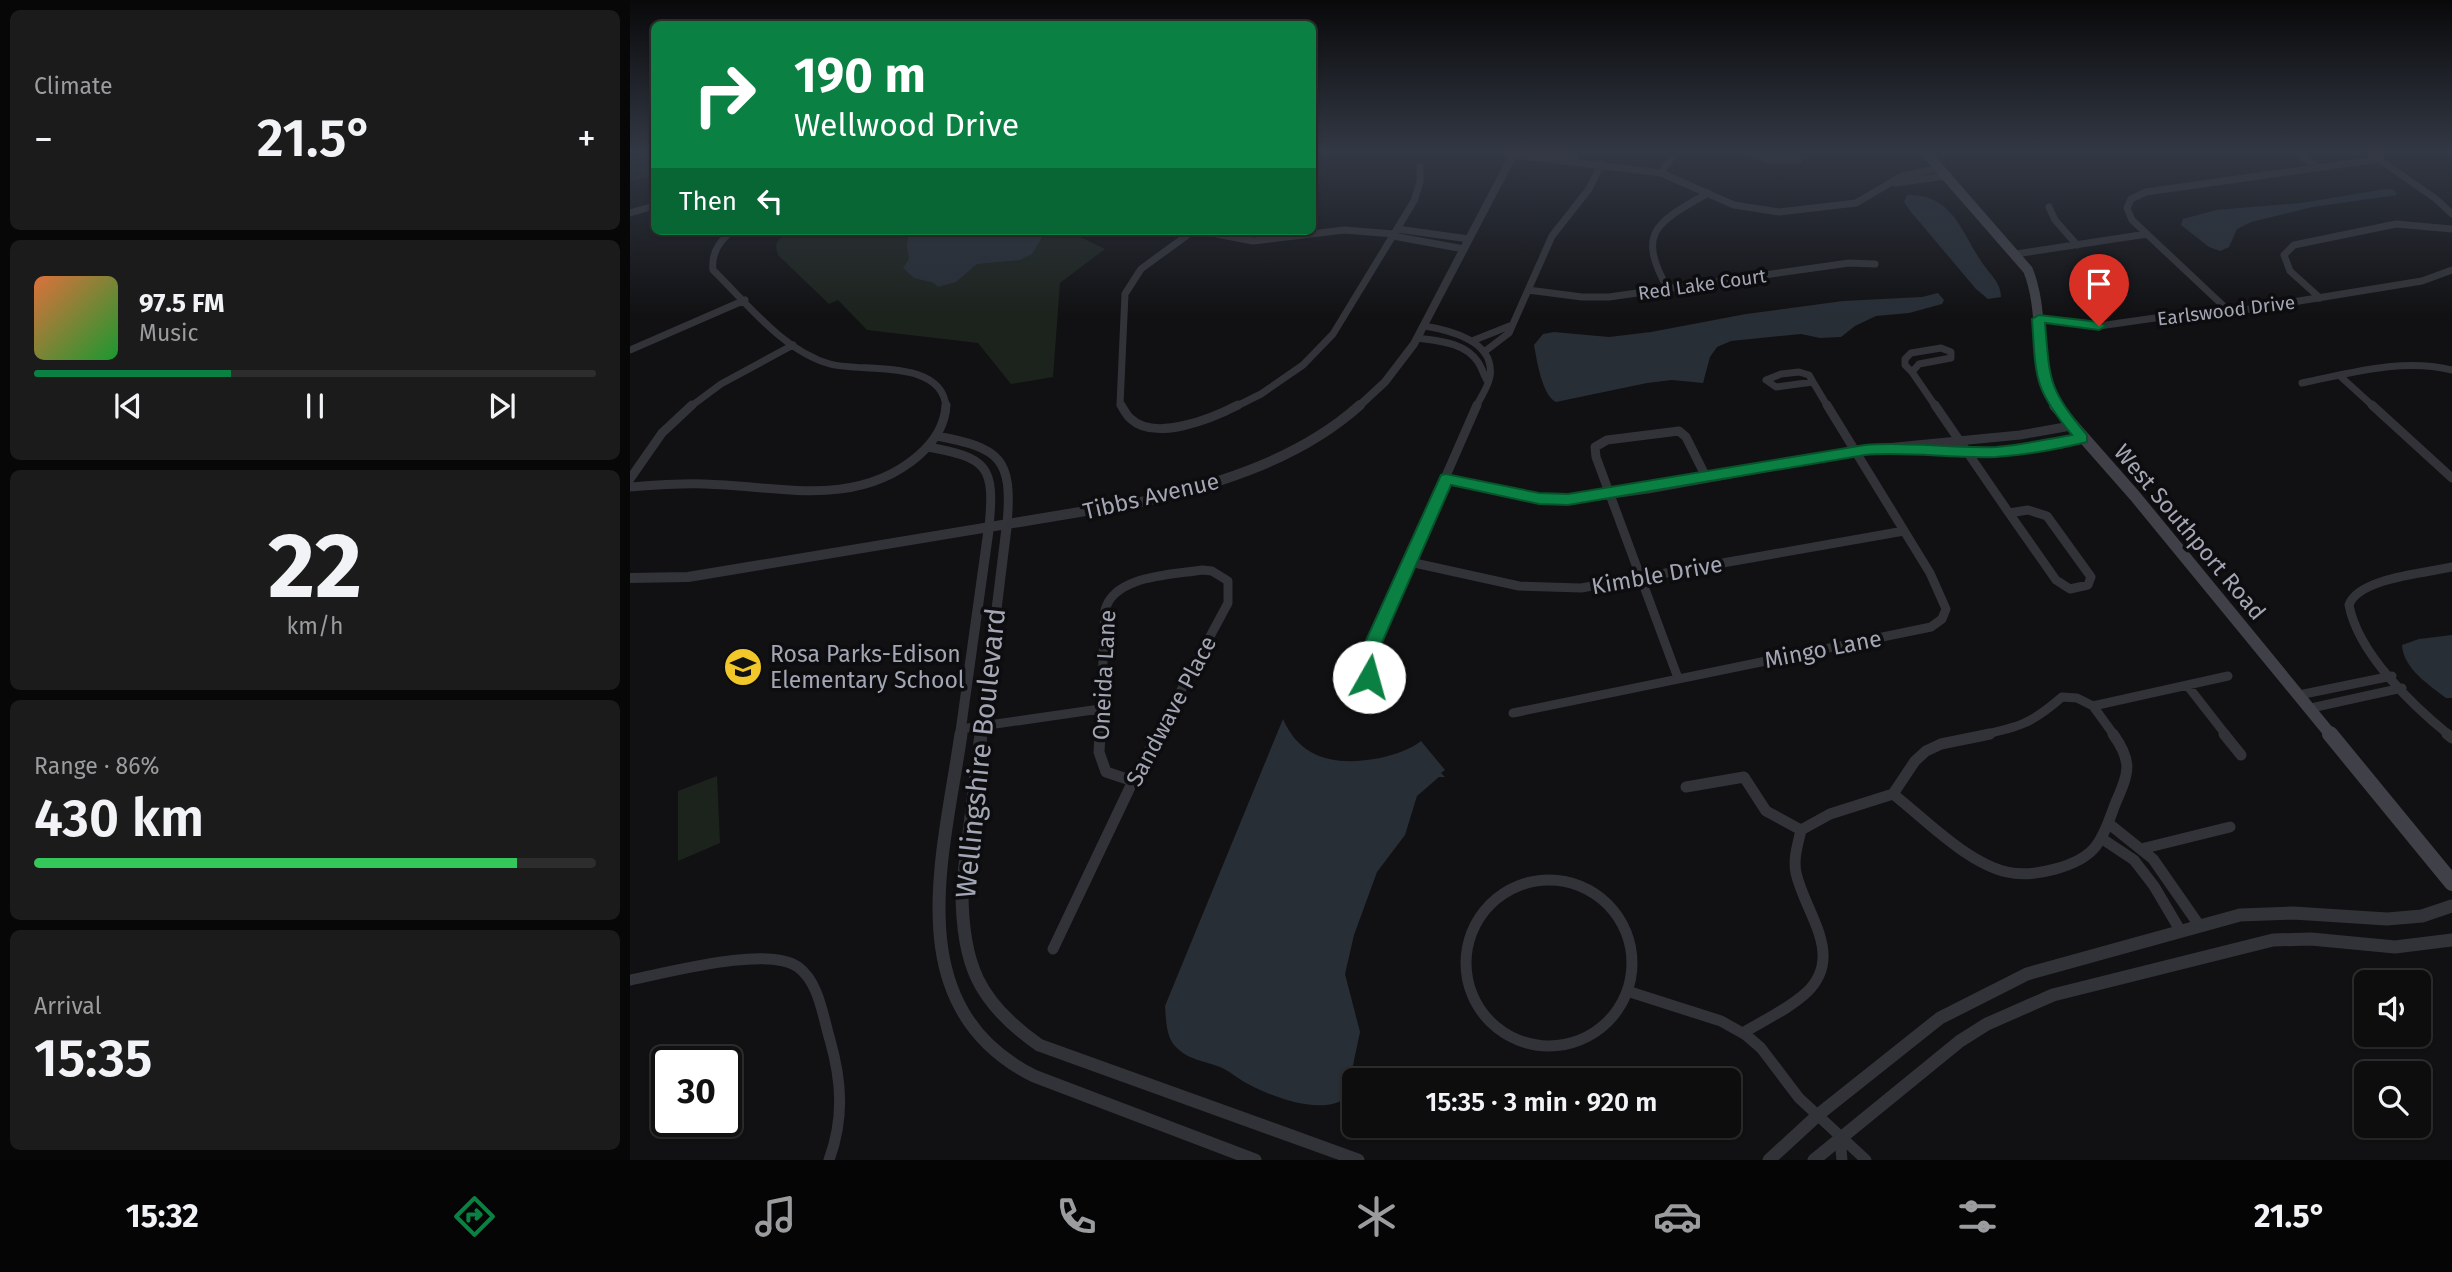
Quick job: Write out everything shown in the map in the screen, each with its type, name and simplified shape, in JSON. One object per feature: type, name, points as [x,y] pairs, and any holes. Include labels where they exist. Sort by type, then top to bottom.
[{"type":"main road","name":"West Southport Road","points":[[1974,207],[2016,254],[2032,278],[2039,319],[2043,378],[2050,398],[2311,708],[2452,883]]},
{"type":"street","points":[[630,213],[650,207]]},
{"type":"street","points":[[1187,235],[1144,265],[1131,281],[1125,294],[1120,404],[1125,415],[1138,424],[1164,429],[1195,423],[1253,399],[1294,373],[1333,334],[1410,207]]},
{"type":"street","name":"Tibbs Avenue","points":[[630,579],[688,577],[1171,495],[1261,465],[1311,440],[1354,411],[1374,393],[1424,327],[1485,207]]},
{"type":"street","points":[[1469,352],[1503,340],[1552,236],[1575,207]]},
{"type":"street","points":[[1668,289],[1653,258],[1652,239],[1668,218],[1685,207]]},
{"type":"street","points":[[1743,207],[1791,212],[1831,207]]},
{"type":"street","points":[[2049,207],[2055,220],[2077,245]]},
{"type":"street","points":[[2128,207],[2130,218],[2231,313]]},
{"type":"street","points":[[2320,298],[2287,268],[2284,255],[2290,248],[2396,224],[2452,229]]},
{"type":"street","points":[[1316,233],[1339,230],[1469,239]]},
{"type":"street","points":[[1395,233],[1464,249]]},
{"type":"street","points":[[2016,254],[2147,234]]},
{"type":"street","points":[[630,487],[711,483],[802,494],[829,494],[882,479],[905,466],[928,447],[946,418],[947,404],[940,389],[930,381],[903,372],[828,364],[812,358],[793,345],[713,270],[711,261],[720,242],[728,235]]},
{"type":"street","points":[[1214,235],[1253,241],[1300,235]]},
{"type":"street","name":"Red Lake Court","points":[[1528,290],[1600,298],[1849,262],[1875,264]]},
{"type":"street","name":"Earlswood Drive","points":[[2039,319],[2094,326],[2162,317],[2231,313],[2422,281],[2452,270]]},
{"type":"street","points":[[630,350],[666,337],[745,300]]},
{"type":"street","points":[[1472,341],[1512,325]]},
{"type":"street","points":[[1369,677],[1368,659],[1371,647],[1488,382],[1490,367],[1482,349],[1450,331],[1424,327]]},
{"type":"street","points":[[1417,338],[1454,344],[1469,352],[1488,382]]},
{"type":"street","points":[[630,479],[647,450],[684,410],[744,369],[793,345]]},
{"type":"street","points":[[1912,372],[1919,364],[1949,359],[1951,353],[1940,348],[1909,354],[1905,363],[1958,440],[2059,583],[2073,589],[2088,585],[2091,577],[2047,516],[2032,509],[2010,513]]},
{"type":"street","points":[[2302,383],[2412,364],[2452,370]]},
{"type":"street","points":[[1802,372],[1807,373],[1813,382],[1776,387],[1766,380],[1771,376],[1802,372]]},
{"type":"street","points":[[2340,376],[2452,478]]},
{"type":"street","name":"Mingo Lane","points":[[1513,713],[1931,627],[1942,619],[1946,609],[1930,573],[1813,382]]},
{"type":"street","points":[[1446,479],[1547,500],[1575,499],[1917,442],[2014,437],[2071,426]]},
{"type":"street","points":[[1678,678],[1609,494],[1595,447],[1608,440],[1679,432],[1686,438],[1706,477]]},
{"type":"street","name":"Wellingshire Boulevard","points":[[937,436],[976,445],[993,454],[1003,464],[1011,487],[962,891],[962,915],[970,965],[981,989],[1012,1026],[1039,1045],[1358,1160]]},
{"type":"street","points":[[1896,447],[1967,452],[2009,451],[2082,438]]},
{"type":"street","name":"Wellingshire Boulevard","points":[[928,447],[964,455],[976,461],[987,472],[993,493],[937,904],[940,955],[958,1007],[985,1042],[1024,1071],[1255,1160]]},
{"type":"street","name":"Kimble Drive","points":[[1410,562],[1500,583],[1538,588],[1581,588],[1904,531]]},
{"type":"street","points":[[2452,567],[2373,584],[2362,588],[2350,599],[2352,620],[2362,642],[2436,725],[2452,738]]},
{"type":"street","name":"Sandwave Place","points":[[1053,949],[1133,781],[1228,603],[1230,587],[1222,576],[1202,570],[1133,582],[1113,592]]},
{"type":"street","name":"Oneida Lane","points":[[1113,592],[1105,610],[1100,709],[1101,764],[1106,772],[1133,781]]},
{"type":"street","points":[[2092,706],[2228,676]]},
{"type":"street","points":[[2299,695],[2392,676]]},
{"type":"street","points":[[2187,685],[2241,755]]},
{"type":"street","points":[[2311,708],[2403,688]]},
{"type":"street","points":[[1743,1033],[1807,992],[1819,978],[1824,965],[1823,937],[1796,873],[1795,859],[1801,830],[1829,814],[1893,794],[1914,761],[1941,744],[2016,728],[2035,720],[2062,697],[2077,698],[2092,706],[2124,753],[2128,764],[2127,778],[2101,838],[2093,850],[2074,862],[2028,873],[2007,872],[1983,862],[1893,794]]},
{"type":"street","points":[[961,729],[1100,709]]},
{"type":"street","points":[[1686,788],[1744,777],[1760,807],[1775,820],[1801,830]]},
{"type":"street","points":[[2108,823],[2153,859],[2199,925]]},
{"type":"street","points":[[2141,849],[2230,827]]},
{"type":"street","points":[[2101,838],[2134,860],[2154,886],[2180,930]]},
{"type":"street","points":[[1537,879],[1558,879],[1579,884],[1597,894],[1612,909],[1624,927],[1632,970],[1627,991],[1610,1021],[1580,1042],[1551,1048],[1522,1043],[1505,1035],[1490,1022],[1472,995],[1467,973],[1467,951],[1472,930],[1490,903],[1516,885],[1537,879]]},
{"type":"street","points":[[1769,1160],[1818,1115],[1940,1018],[2027,974],[2240,915],[2272,912],[2366,919],[2403,918],[2452,906]]},
{"type":"street","points":[[1814,1160],[1960,1041],[1987,1024],[2053,995],[2273,940],[2311,939],[2395,947],[2452,940]]},
{"type":"street","points":[[630,980],[749,958],[778,960],[797,965],[812,983],[840,1075],[842,1117],[829,1160]]},
{"type":"street","points":[[1627,991],[1721,1021],[1743,1033],[1761,1048],[1799,1098],[1840,1139],[1860,1152],[1866,1160]]},
{"type":"street","points":[[1840,1139],[1842,1160]]},
{"type":"shaded area","points":[[1908,207],[1946,208],[1997,283],[2001,297],[1988,299],[1976,289]]},
{"type":"shaded area","points":[[2311,207],[2251,222],[2237,229],[2229,247],[2220,251],[2209,247],[2181,225],[2183,219],[2216,210]]},
{"type":"shaded area","points":[[784,235],[1076,235],[1105,249],[1060,283],[1053,377],[1011,384],[978,343],[867,330],[838,300],[829,304],[778,255],[777,243]]},
{"type":"shaded area","points":[[908,235],[1044,235],[1032,254],[1020,260],[977,264],[956,282],[938,287],[934,283],[914,278],[903,268],[909,259]]},
{"type":"shaded area","points":[[1938,293],[1944,300],[1942,304],[1909,313],[1876,316],[1855,326],[1841,337],[1820,338],[1801,334],[1731,341],[1717,347],[1710,357],[1703,383],[1672,380],[1647,383],[1556,402],[1544,385],[1534,345],[1543,334],[1554,332],[1609,337],[1843,301],[1922,297]]},
{"type":"shaded area","points":[[2452,635],[2452,698],[2446,698],[2412,668],[2403,653],[2402,645],[2419,639]]},
{"type":"shaded area","points":[[1283,719],[1300,744],[1311,752],[1336,760],[1380,758],[1407,750],[1421,741],[1445,770],[1441,773],[1445,777],[1439,777],[1417,796],[1405,835],[1377,872],[1354,935],[1345,974],[1360,1032],[1352,1068],[1342,1068],[1342,1100],[1310,1105],[1283,1099],[1244,1082],[1224,1069],[1186,1055],[1168,1034],[1165,1006]]},
{"type":"shaded area","points":[[717,776],[720,843],[678,861],[678,791]]},
{"type":"place","name":"Rosa Parks-Edison Elementary School","points":[[743,667]]},
{"type":"route","points":[[1369,677],[1368,659],[1371,647],[1446,479],[1539,499],[1568,500],[1865,450],[1896,447],[1980,453],[2082,438],[2050,398],[2043,378],[2039,319],[2099,326]]}]
